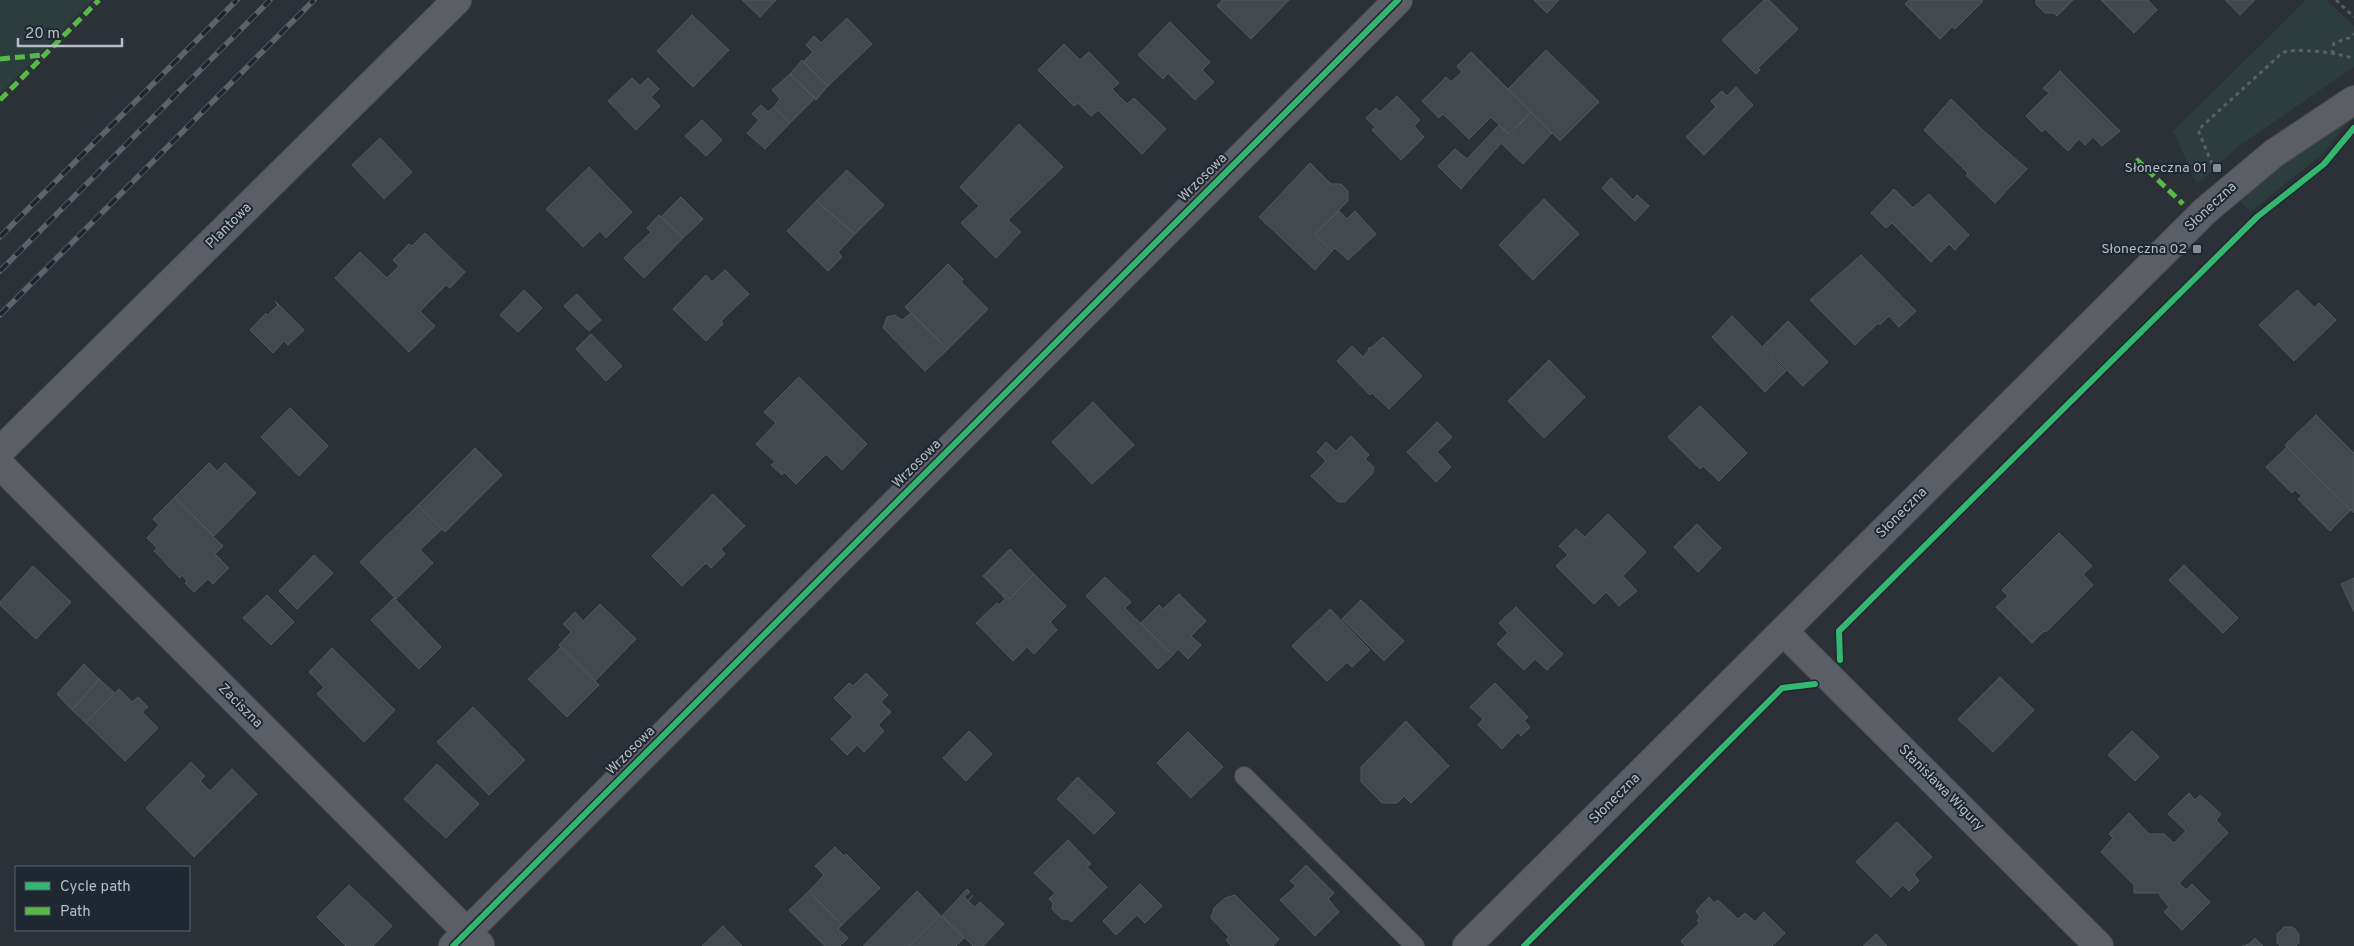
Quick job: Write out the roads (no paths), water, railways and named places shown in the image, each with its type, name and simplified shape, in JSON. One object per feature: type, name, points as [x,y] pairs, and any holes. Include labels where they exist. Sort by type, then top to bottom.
[{"type":"street","name":"Plantowa","points":[[0,451],[457,0]]},
{"type":"street","name":"Wrzosowa","points":[[467,941],[1398,0]]},
{"type":"street","name":"Słoneczna","points":[[1467,946],[2227,190],[2273,154],[2354,100]]},
{"type":"street","name":"Zaciszna","points":[[0,466],[467,941]]},
{"type":"street","name":"Stanisława Wigury","points":[[1783,631],[2099,946]]},
{"type":"lane","points":[[1244,776],[1415,946]]},
{"type":"railway","points":[[0,237],[237,0]]},
{"type":"railway","points":[[0,271],[270,0]]},
{"type":"railway","points":[[0,315],[314,0]]},
{"type":"place","name":"Słoneczna 01","points":[[2217,168]]},
{"type":"place","name":"Słoneczna 02","points":[[2197,249]]}]
